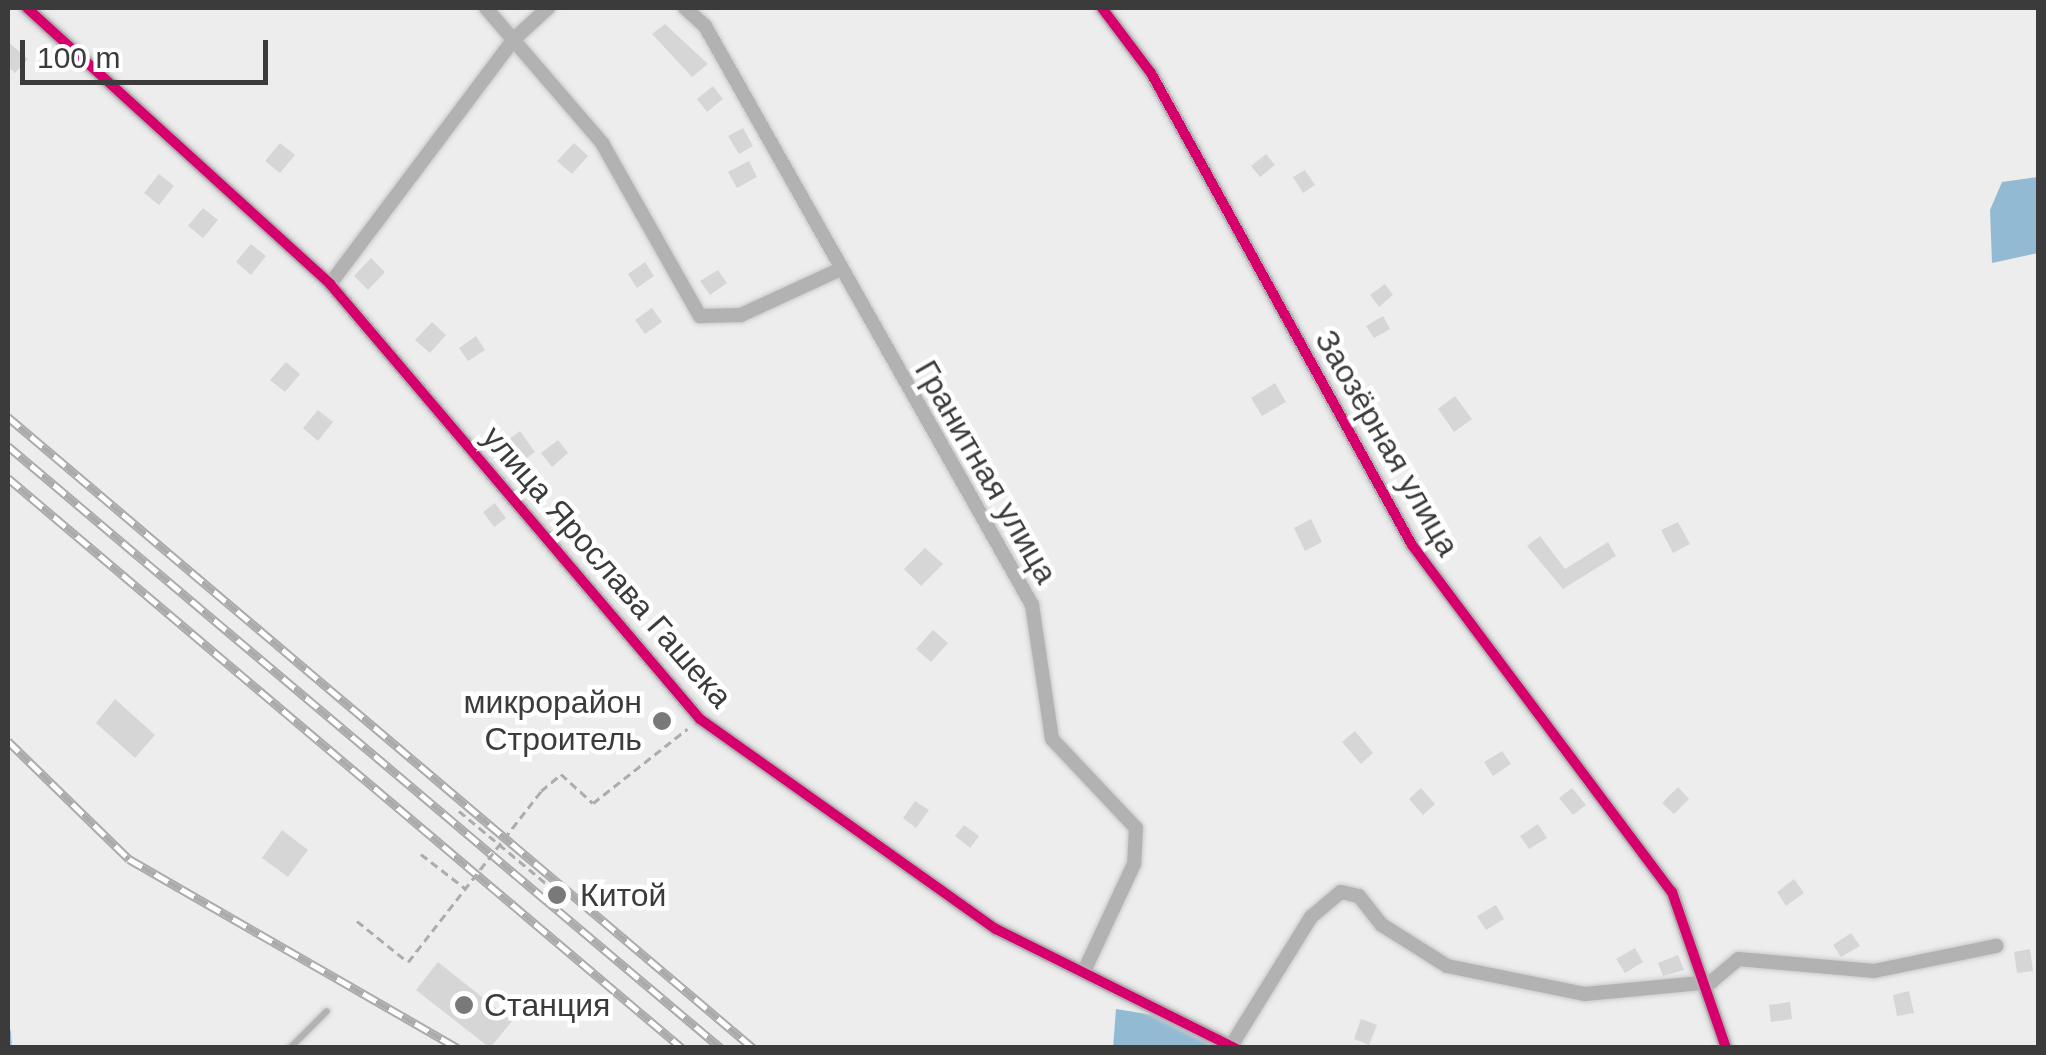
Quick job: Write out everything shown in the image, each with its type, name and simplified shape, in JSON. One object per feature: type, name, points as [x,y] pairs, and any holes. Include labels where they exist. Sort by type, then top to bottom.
[{"type":"street","name":"улица Ярослава Гашека","points":[[27,8],[330,284],[700,719],[996,928],[1233,1047]]},
{"type":"street","points":[[486,8],[612,158],[661,262],[700,316],[742,315],[840,270]]},
{"type":"street","points":[[330,284],[514,40],[548,8]]},
{"type":"street","name":"Гранитная улица","points":[[685,8],[704,26],[1032,604],[1052,739],[1136,828],[1134,864],[1084,972]]},
{"type":"street","name":"Заозёрная улица","points":[[1102,8],[1151,73],[1412,546],[1648,852],[1710,982],[1726,1048]]},
{"type":"street","points":[[1233,1047],[1311,917],[1341,892],[1359,896],[1414,949],[1475,976],[1585,994],[1710,982],[1738,959],[1874,971],[1996,946]]},
{"type":"lane","points":[[290,1048],[327,1010]]},
{"type":"path","points":[[357,922],[408,962],[500,844],[562,774],[592,803],[606,788],[700,719]]},
{"type":"path","points":[[459,811],[548,884]]},
{"type":"path","points":[[422,854],[465,888]]},
{"type":"water","points":[[2038,177],[2038,253],[1992,263],[1990,210],[2002,182]]},
{"type":"water","points":[[1116,1009],[1159,1016],[1224,1048],[1113,1048]]},
{"type":"building","points":[[665,24],[708,64],[692,77],[652,34]]},
{"type":"building","points":[[8,42],[28,59],[15,73],[8,67]]},
{"type":"building","points":[[713,86],[723,99],[707,112],[697,99]]},
{"type":"building","points":[[743,128],[753,146],[739,154],[728,136]]},
{"type":"building","points":[[280,143],[295,155],[280,173],[265,161]]},
{"type":"building","points":[[574,143],[588,156],[572,174],[557,161]]},
{"type":"building","points":[[1266,154],[1275,165],[1260,177],[1251,166]]},
{"type":"building","points":[[749,161],[757,177],[737,188],[728,172]]},
{"type":"building","points":[[1305,170],[1315,185],[1303,193],[1293,177]]},
{"type":"building","points":[[159,174],[174,186],[159,205],[144,193]]},
{"type":"building","points":[[203,208],[218,220],[203,238],[188,226]]},
{"type":"building","points":[[251,244],[266,256],[251,275],[236,262]]},
{"type":"building","points":[[371,258],[385,272],[368,290],[354,276]]},
{"type":"building","points":[[645,262],[654,276],[637,288],[628,274]]},
{"type":"building","points":[[718,270],[727,283],[710,295],[700,281]]},
{"type":"building","points":[[1385,284],[1393,295],[1379,307],[1370,295]]},
{"type":"building","points":[[652,308],[662,322],[645,334],[635,320]]},
{"type":"building","points":[[1383,316],[1390,329],[1374,338],[1366,326]]},
{"type":"building","points":[[432,322],[446,335],[430,353],[415,340]]},
{"type":"building","points":[[476,336],[485,350],[468,361],[459,348]]},
{"type":"building","points":[[286,362],[300,374],[285,392],[270,380]]},
{"type":"building","points":[[1275,383],[1286,402],[1262,416],[1251,398]]},
{"type":"building","points":[[1455,396],[1472,419],[1454,432],[1438,409]]},
{"type":"building","points":[[318,410],[333,422],[318,441],[303,428]]},
{"type":"building","points":[[520,431],[535,452],[519,464],[503,444]]},
{"type":"building","points":[[558,440],[568,453],[552,467],[541,453]]},
{"type":"building","points":[[495,503],[506,518],[494,527],[483,512]]},
{"type":"building","points":[[1311,519],[1322,542],[1305,551],[1294,528]]},
{"type":"building","points":[[1678,522],[1690,544],[1673,553],[1661,530]]},
{"type":"building","points":[[1540,536],[1565,569],[1608,542],[1616,556],[1563,589],[1527,546]]},
{"type":"building","points":[[925,548],[943,564],[921,586],[904,569]]},
{"type":"building","points":[[933,630],[948,643],[931,662],[916,649]]},
{"type":"building","points":[[115,699],[155,735],[135,758],[96,723]]},
{"type":"building","points":[[1355,731],[1373,753],[1361,764],[1342,742]]},
{"type":"building","points":[[1502,751],[1511,764],[1493,776],[1484,762]]},
{"type":"building","points":[[1678,787],[1689,799],[1674,814],[1662,803]]},
{"type":"building","points":[[1421,788],[1435,804],[1423,815],[1409,799]]},
{"type":"building","points":[[1572,788],[1586,805],[1573,815],[1559,798]]},
{"type":"building","points":[[915,801],[929,810],[916,828],[903,818]]},
{"type":"building","points":[[1538,824],[1547,838],[1529,849],[1520,836]]},
{"type":"building","points":[[964,825],[979,836],[970,848],[955,836]]},
{"type":"building","points":[[282,830],[308,850],[288,877],[262,858]]},
{"type":"building","points":[[1794,879],[1804,893],[1786,906],[1777,892]]},
{"type":"building","points":[[1496,905],[1504,919],[1486,930],[1477,916]]},
{"type":"building","points":[[1851,933],[1860,946],[1841,957],[1833,945]]},
{"type":"building","points":[[1635,948],[1643,962],[1625,973],[1616,959]]},
{"type":"building","points":[[2030,949],[2033,971],[2017,973],[2014,952]]},
{"type":"building","points":[[1678,955],[1684,970],[1663,976],[1658,963]]},
{"type":"building","name":"Станция","points":[[438,962],[512,1021],[490,1048],[416,990]]},
{"type":"building","points":[[1909,991],[1914,1013],[1897,1016],[1893,995]]},
{"type":"building","points":[[1790,1002],[1792,1019],[1771,1022],[1769,1005]]},
{"type":"building","points":[[1361,1019],[1377,1025],[1369,1045],[1354,1039]]},
{"type":"waterway","points":[[8,1031],[9,1048]]},
{"type":"railway","points":[[8,417],[753,1048]]},
{"type":"railway","points":[[8,446],[721,1048]]},
{"type":"railway","points":[[8,478],[682,1048]]},
{"type":"railway","points":[[8,741],[129,859],[458,1048]]},
{"type":"cycle path","points":[[27,8],[330,284],[700,719],[996,929],[1235,1048]]},
{"type":"cycle path","points":[[1102,8],[1151,73],[1412,545],[1672,892],[1726,1048]]},
{"type":"place","name":"микрорайон Строитель","points":[[662,721]]},
{"type":"place","name":"Китой","points":[[557,895]]},
{"type":"place","name":"Станция","points":[[464,1005]]}]
